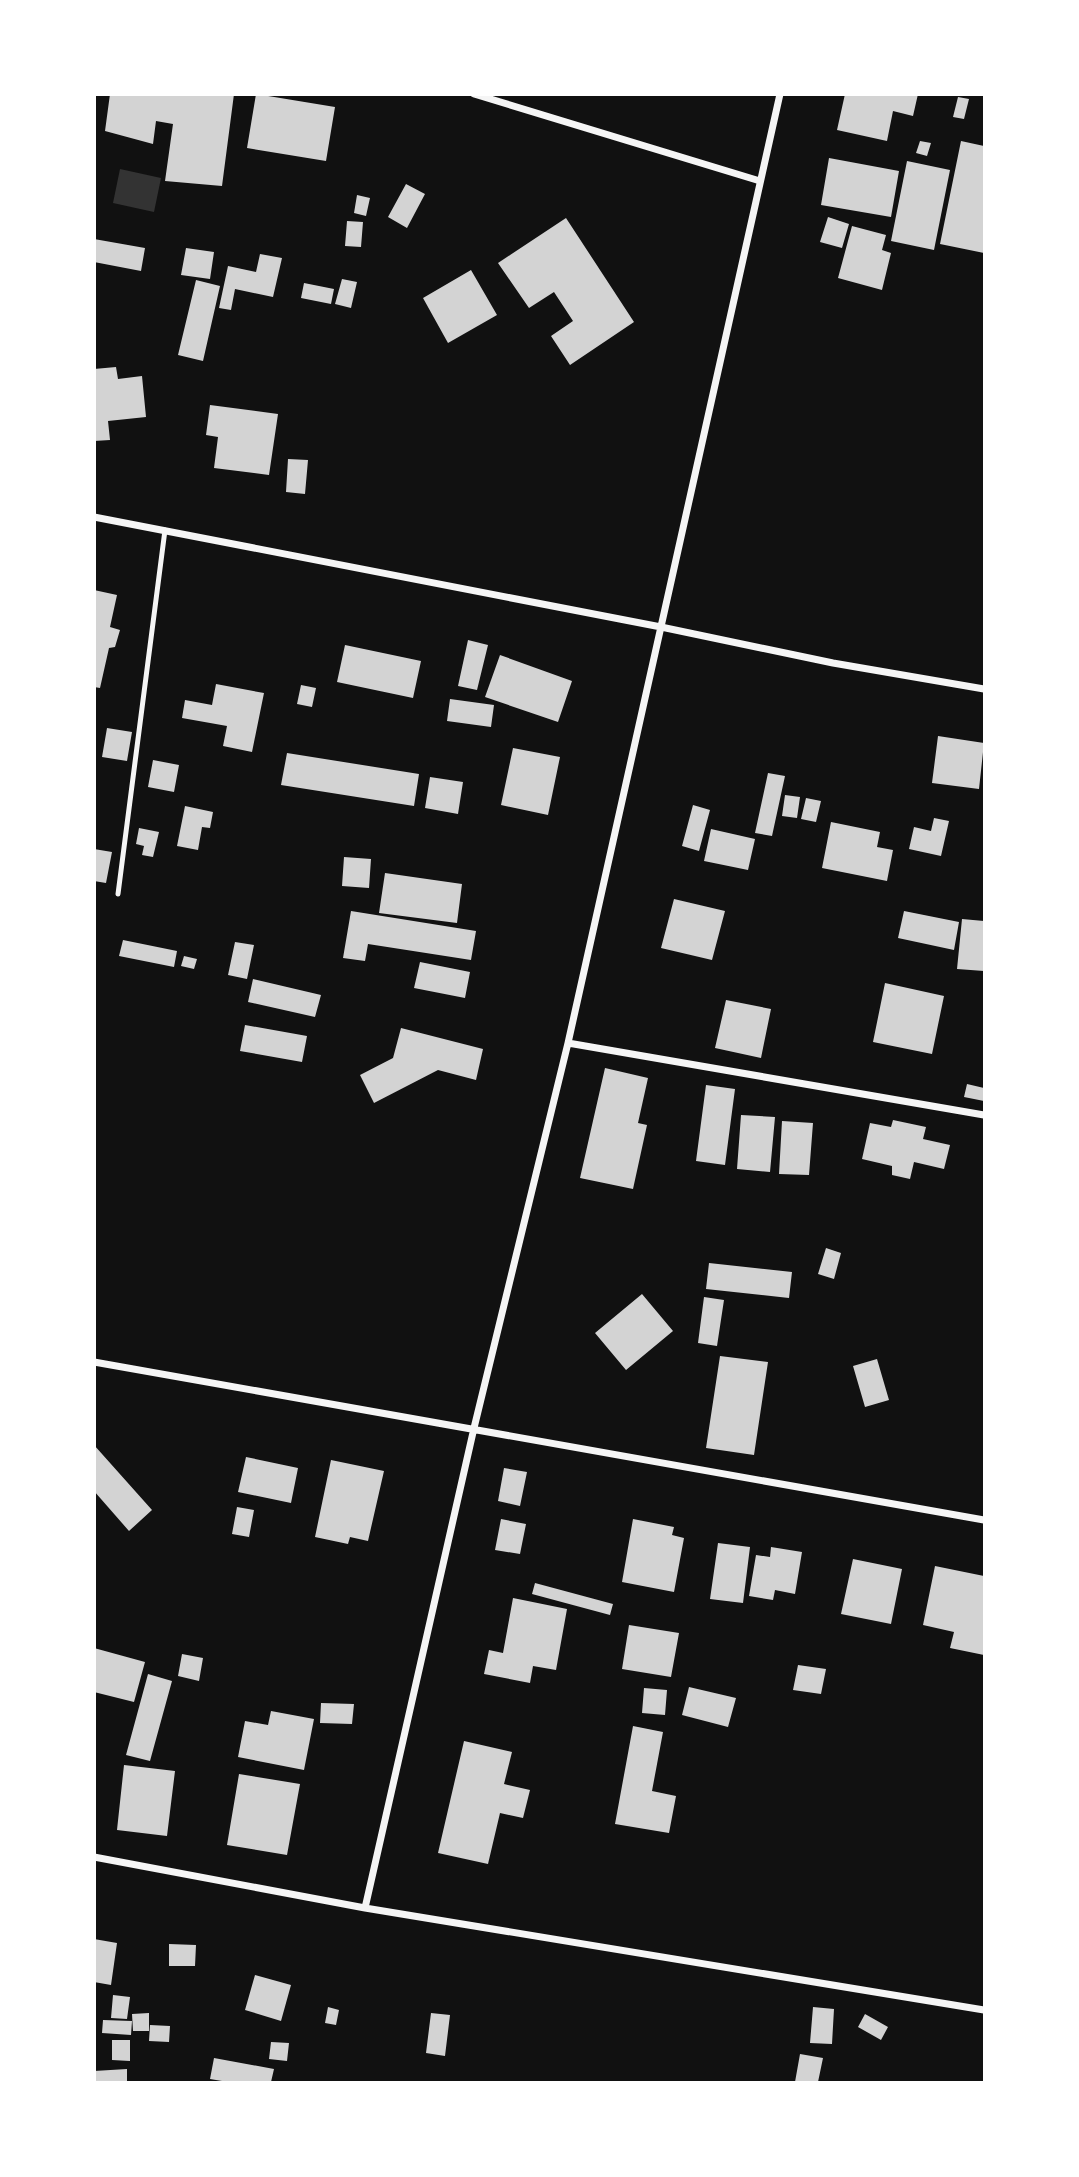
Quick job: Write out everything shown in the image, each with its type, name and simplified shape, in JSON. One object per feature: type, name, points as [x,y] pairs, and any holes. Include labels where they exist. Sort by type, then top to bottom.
[{"type":"street","points":[[474,94],[760,181]]},
{"type":"street","points":[[365,1908],[474,1428],[568,1043],[780,94]]},
{"type":"street","points":[[94,517],[833,663],[985,689]]},
{"type":"street","points":[[568,1043],[985,1115]]},
{"type":"street","points":[[94,1362],[985,1520]]},
{"type":"street","points":[[94,1857],[365,1908],[985,2010]]},
{"type":"lane","points":[[118,894],[165,530]]},
{"type":"shaded area","points":[[120,169],[161,178],[154,212],[113,203]]},
{"type":"building","points":[[110,94],[234,94],[222,186],[165,181],[173,124],[156,121],[153,144],[105,131]]},
{"type":"building","points":[[256,94],[335,107],[326,161],[247,148]]},
{"type":"building","points":[[845,94],[918,94],[913,116],[893,111],[887,141],[837,130]]},
{"type":"building","points":[[958,97],[969,99],[964,119],[953,117]]},
{"type":"building","points":[[920,141],[931,143],[927,156],[916,153]]},
{"type":"building","points":[[961,141],[984,146],[984,253],[940,244]]},
{"type":"building","points":[[829,158],[899,171],[891,217],[821,205]]},
{"type":"building","points":[[907,161],[950,170],[934,250],[891,241]]},
{"type":"building","points":[[406,184],[425,194],[407,228],[388,217]]},
{"type":"building","points":[[357,195],[370,198],[366,216],[354,213]]},
{"type":"building","points":[[828,217],[849,224],[842,248],[820,242]]},
{"type":"building","points":[[566,218],[634,322],[570,365],[551,336],[573,321],[554,292],[529,308],[498,263]]},
{"type":"building","points":[[347,221],[363,222],[361,247],[345,246]]},
{"type":"building","points":[[852,226],[886,235],[882,250],[891,253],[882,290],[838,278]]},
{"type":"building","points":[[94,239],[145,248],[141,271],[94,262]]},
{"type":"building","points":[[186,248],[214,252],[210,279],[181,275]]},
{"type":"building","points":[[260,254],[282,258],[273,297],[235,289],[231,310],[219,308],[228,266],[256,272]]},
{"type":"building","points":[[471,270],[497,315],[448,343],[423,298]]},
{"type":"building","points":[[342,279],[357,282],[351,308],[335,304]]},
{"type":"building","points":[[196,280],[220,286],[203,361],[178,355]]},
{"type":"building","points":[[304,283],[334,289],[331,304],[301,298]]},
{"type":"building","points":[[116,367],[118,379],[142,376],[146,417],[108,421],[110,440],[94,441],[94,369]]},
{"type":"building","points":[[210,405],[278,414],[269,475],[214,468],[218,437],[206,435]]},
{"type":"building","points":[[288,459],[308,460],[305,494],[286,492]]},
{"type":"building","points":[[94,590],[117,595],[110,627],[120,630],[115,647],[109,648],[100,688],[94,687]]},
{"type":"building","points":[[468,640],[488,645],[477,690],[458,686]]},
{"type":"building","points":[[345,645],[421,661],[413,698],[337,682]]},
{"type":"building","points":[[500,655],[572,681],[558,722],[485,697]]},
{"type":"building","points":[[216,684],[264,693],[252,752],[223,746],[227,726],[182,718],[185,700],[212,705]]},
{"type":"building","points":[[301,685],[316,688],[312,707],[297,704]]},
{"type":"building","points":[[450,699],[494,705],[491,727],[447,721]]},
{"type":"building","points":[[107,728],[132,732],[127,761],[102,757]]},
{"type":"building","points":[[938,736],[984,743],[979,789],[932,783]]},
{"type":"building","points":[[513,748],[560,757],[548,815],[501,805]]},
{"type":"building","points":[[287,753],[419,774],[414,806],[281,785]]},
{"type":"building","points":[[153,760],[179,765],[174,792],[148,787]]},
{"type":"building","points":[[768,773],[785,776],[772,836],[755,833]]},
{"type":"building","points":[[430,777],[463,782],[458,814],[425,808]]},
{"type":"building","points":[[785,795],[800,797],[797,818],[782,816]]},
{"type":"building","points":[[806,798],[821,801],[816,822],[801,819]]},
{"type":"building","points":[[693,805],[710,810],[699,851],[682,846]]},
{"type":"building","points":[[185,806],[213,812],[210,828],[202,827],[198,850],[177,846]]},
{"type":"building","points":[[934,818],[949,821],[941,856],[909,849],[914,827],[931,831]]},
{"type":"building","points":[[831,822],[880,832],[877,847],[893,850],[887,881],[822,868]]},
{"type":"building","points":[[139,828],[159,832],[153,857],[142,855],[144,846],[136,844]]},
{"type":"building","points":[[711,829],[755,839],[748,870],[704,861]]},
{"type":"building","points":[[94,849],[112,852],[106,883],[94,881]]},
{"type":"building","points":[[344,857],[371,859],[369,888],[342,886]]},
{"type":"building","points":[[385,873],[462,884],[457,923],[379,913]]},
{"type":"building","points":[[674,899],[725,911],[712,960],[661,948]]},
{"type":"building","points":[[351,911],[476,931],[471,960],[368,944],[365,961],[343,958]]},
{"type":"building","points":[[904,911],[959,922],[954,950],[898,938]]},
{"type":"building","points":[[962,919],[984,921],[984,971],[957,969]]},
{"type":"building","points":[[123,940],[177,951],[174,967],[119,956]]},
{"type":"building","points":[[235,942],[254,945],[247,979],[228,975]]},
{"type":"building","points":[[184,956],[197,959],[194,969],[181,966]]},
{"type":"building","points":[[420,962],[470,972],[465,998],[414,988]]},
{"type":"building","points":[[253,979],[321,995],[315,1017],[248,1002]]},
{"type":"building","points":[[885,983],[944,996],[932,1054],[873,1042]]},
{"type":"building","points":[[726,1000],[771,1009],[761,1058],[715,1048]]},
{"type":"building","points":[[245,1025],[307,1036],[302,1062],[240,1051]]},
{"type":"building","points":[[401,1028],[483,1049],[476,1080],[438,1070],[374,1103],[360,1075],[393,1058]]},
{"type":"building","points":[[605,1068],[648,1078],[638,1123],[647,1125],[633,1189],[580,1178]]},
{"type":"building","points":[[967,1084],[984,1088],[984,1101],[964,1097]]},
{"type":"building","points":[[706,1085],[735,1089],[725,1165],[696,1161]]},
{"type":"building","points":[[741,1115],[775,1117],[770,1172],[737,1169]]},
{"type":"building","points":[[893,1120],[926,1127],[923,1139],[950,1145],[944,1169],[914,1162],[910,1179],[892,1175],[892,1166],[862,1159],[870,1123],[891,1127]]},
{"type":"building","points":[[782,1121],[813,1123],[809,1175],[779,1174]]},
{"type":"building","points":[[826,1248],[841,1253],[834,1279],[818,1274]]},
{"type":"building","points":[[709,1263],[792,1272],[789,1298],[706,1289]]},
{"type":"building","points":[[642,1294],[673,1331],[626,1370],[595,1333]]},
{"type":"building","points":[[704,1297],[724,1300],[717,1346],[698,1343]]},
{"type":"building","points":[[720,1356],[768,1362],[754,1455],[706,1448]]},
{"type":"building","points":[[877,1359],[889,1400],[865,1407],[853,1366]]},
{"type":"building","points":[[94,1445],[152,1510],[129,1531],[94,1491]]},
{"type":"building","points":[[246,1457],[298,1468],[291,1503],[238,1492]]},
{"type":"building","points":[[331,1460],[384,1471],[368,1541],[350,1537],[348,1544],[315,1537]]},
{"type":"building","points":[[504,1468],[527,1472],[520,1506],[498,1501]]},
{"type":"building","points":[[237,1507],[254,1510],[249,1537],[232,1534]]},
{"type":"building","points":[[501,1519],[526,1524],[520,1554],[495,1550]]},
{"type":"building","points":[[633,1519],[674,1527],[672,1535],[684,1538],[674,1592],[622,1582]]},
{"type":"building","points":[[718,1543],[750,1547],[743,1603],[710,1599]]},
{"type":"building","points":[[771,1547],[802,1552],[795,1594],[775,1590],[773,1600],[749,1596],[756,1555],[770,1557]]},
{"type":"building","points":[[853,1559],[902,1569],[891,1624],[841,1614]]},
{"type":"building","points":[[935,1566],[984,1576],[984,1655],[950,1648],[954,1632],[923,1625]]},
{"type":"building","points":[[535,1583],[613,1604],[610,1615],[532,1594]]},
{"type":"building","points":[[513,1598],[567,1609],[556,1670],[533,1666],[530,1683],[484,1674],[489,1650],[503,1653]]},
{"type":"building","points":[[629,1625],[679,1633],[671,1677],[622,1669]]},
{"type":"building","points":[[94,1648],[145,1662],[134,1702],[94,1692]]},
{"type":"building","points":[[182,1654],[203,1658],[199,1681],[178,1676]]},
{"type":"building","points":[[798,1665],[826,1669],[821,1694],[793,1690]]},
{"type":"building","points":[[148,1674],[172,1681],[150,1761],[126,1755]]},
{"type":"building","points":[[689,1687],[736,1698],[728,1727],[682,1715]]},
{"type":"building","points":[[644,1688],[667,1690],[665,1715],[642,1713]]},
{"type":"building","points":[[321,1703],[354,1704],[352,1724],[320,1723]]},
{"type":"building","points":[[271,1711],[314,1719],[304,1770],[238,1757],[245,1721],[268,1725]]},
{"type":"building","points":[[633,1726],[663,1732],[652,1791],[676,1796],[669,1833],[615,1824]]},
{"type":"building","points":[[464,1741],[512,1752],[504,1784],[530,1790],[523,1818],[500,1813],[488,1864],[438,1853]]},
{"type":"building","points":[[124,1765],[175,1771],[167,1836],[117,1830]]},
{"type":"building","points":[[239,1774],[300,1784],[287,1855],[227,1845]]},
{"type":"building","points":[[94,1939],[117,1943],[111,1985],[94,1982]]},
{"type":"building","points":[[169,1944],[196,1945],[195,1966],[169,1966]]},
{"type":"building","points":[[255,1975],[291,1985],[281,2021],[245,2010]]},
{"type":"building","points":[[113,1995],[130,1997],[127,2019],[111,2018]]},
{"type":"building","points":[[328,2007],[339,2010],[336,2025],[325,2023]]},
{"type":"building","points":[[813,2007],[834,2009],[832,2044],[810,2043]]},
{"type":"building","points":[[149,2013],[149,2031],[133,2031],[132,2014]]},
{"type":"building","points":[[431,2013],[450,2015],[445,2056],[426,2053]]},
{"type":"building","points":[[865,2014],[888,2027],[881,2040],[858,2027]]},
{"type":"building","points":[[103,2020],[132,2021],[131,2035],[102,2033]]},
{"type":"building","points":[[150,2025],[170,2026],[169,2042],[149,2041]]},
{"type":"building","points":[[112,2040],[130,2040],[130,2061],[112,2060]]},
{"type":"building","points":[[271,2042],[289,2043],[287,2061],[269,2059]]},
{"type":"building","points":[[800,2054],[823,2058],[818,2082],[795,2082]]},
{"type":"building","points":[[214,2058],[274,2069],[271,2082],[228,2082],[210,2079]]},
{"type":"building","points":[[127,2069],[127,2082],[94,2082],[94,2071]]}]
